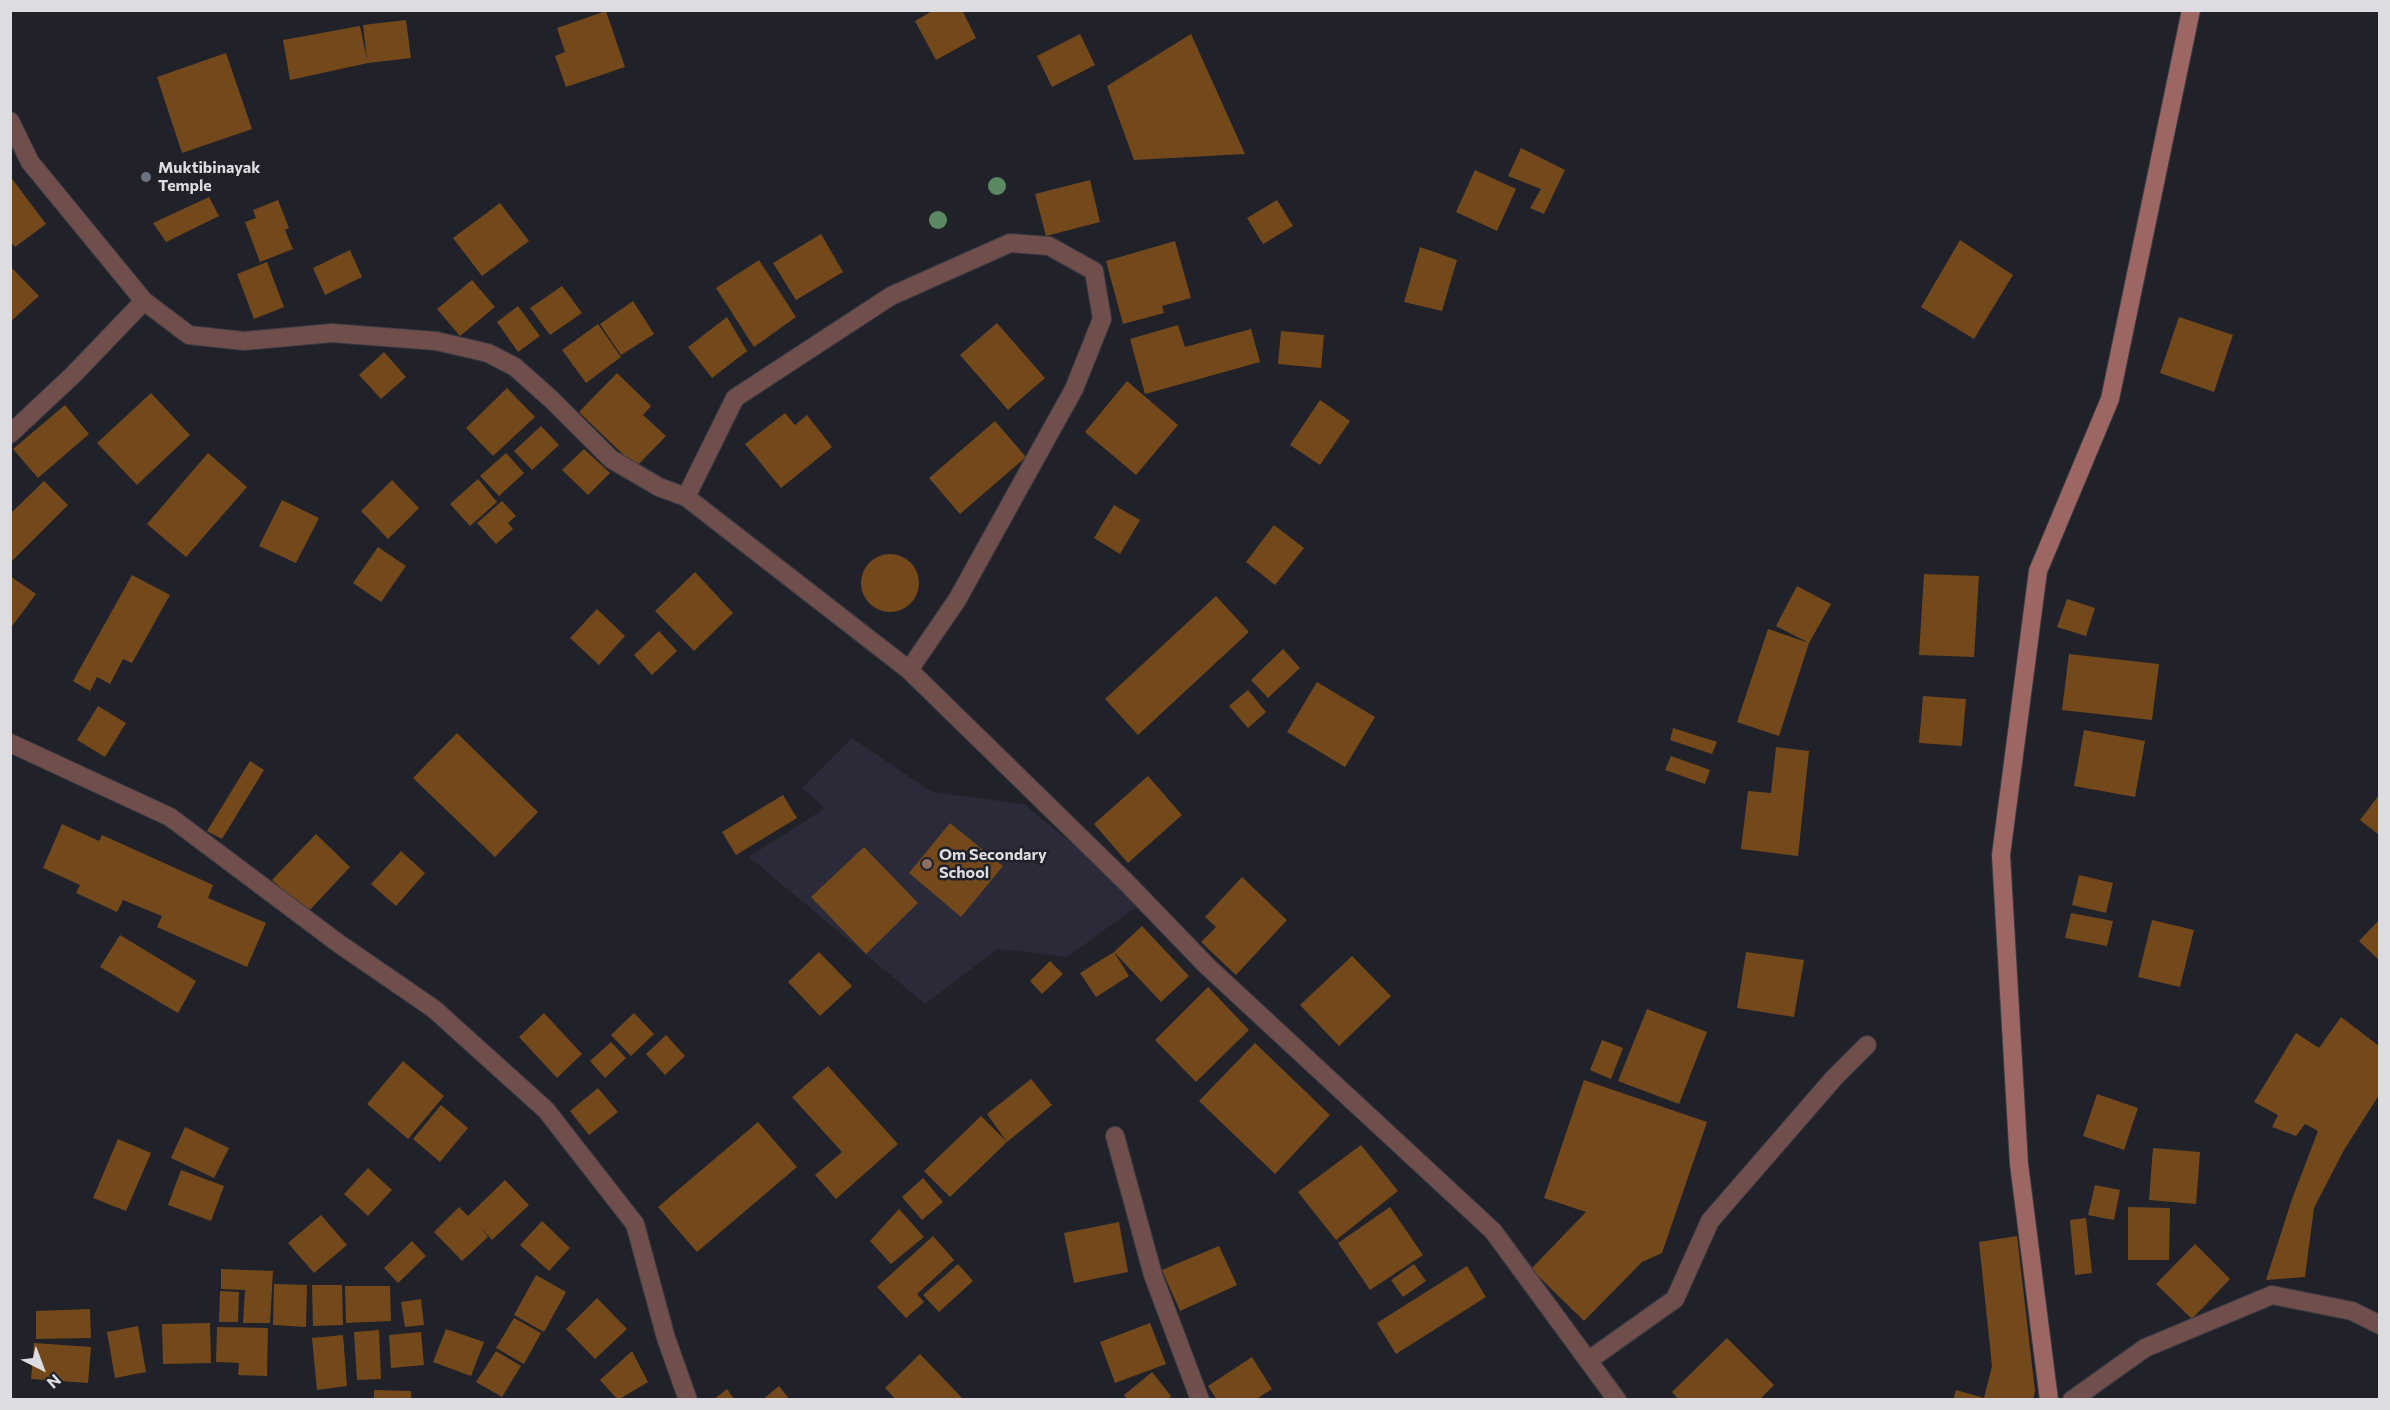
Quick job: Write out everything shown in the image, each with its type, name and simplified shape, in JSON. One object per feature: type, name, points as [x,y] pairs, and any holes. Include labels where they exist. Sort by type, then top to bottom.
[{"type":"street","points":[[2049,1400],[2019,1164],[2001,855],[2038,571],[2110,399],[2191,10]]},
{"type":"street","points":[[10,121],[30,162],[144,301],[189,335],[244,341],[332,333],[436,341],[488,353],[516,367],[611,459],[659,487],[686,497],[909,670],[1118,874],[1207,966],[1494,1231],[1617,1400]]},
{"type":"street","points":[[686,497],[735,398],[891,296],[1010,243],[1049,246],[1094,271],[1102,319],[1074,389],[957,600],[909,670]]},
{"type":"street","points":[[10,434],[73,375],[144,301]]},
{"type":"street","points":[[10,743],[170,817],[338,943],[434,1009],[546,1110],[635,1224],[666,1338],[688,1400]]},
{"type":"street","points":[[1589,1360],[1675,1299],[1710,1221],[1834,1078],[1867,1045]]},
{"type":"street","points":[[1115,1136],[1153,1275],[1200,1400]]},
{"type":"street","points":[[2072,1400],[2145,1348],[2272,1295],[2352,1311],[2379,1324]]},
{"type":"shaded area","name":"Om Secondary School","points":[[852,738],[932,792],[1024,804],[1105,871],[1138,906],[1067,957],[998,949],[925,1004],[749,857],[825,808],[802,788]]},
{"type":"building","points":[[934,10],[962,10],[976,38],[936,60],[915,21]]},
{"type":"building","points":[[606,11],[625,67],[566,87],[555,56],[565,52],[557,28]]},
{"type":"building","points":[[406,20],[411,58],[368,63],[290,80],[283,40],[360,26],[367,60],[363,25]]},
{"type":"building","points":[[1080,34],[1095,65],[1052,87],[1037,56]]},
{"type":"building","points":[[1191,34],[1245,154],[1134,160],[1107,86]]},
{"type":"building","points":[[226,53],[252,129],[182,153],[157,77]]},
{"type":"building","points":[[1521,148],[1565,170],[1544,214],[1530,208],[1541,189],[1508,176]]},
{"type":"building","points":[[1475,170],[1516,189],[1497,231],[1456,212]]},
{"type":"building","points":[[10,176],[46,224],[15,247],[10,241]]},
{"type":"building","points":[[1090,180],[1100,222],[1046,236],[1035,194]]},
{"type":"building","points":[[209,197],[219,216],[166,242],[153,223]]},
{"type":"building","points":[[278,200],[289,228],[285,230],[293,249],[260,262],[245,222],[256,218],[253,210]]},
{"type":"building","points":[[1277,200],[1293,226],[1263,244],[1247,218]]},
{"type":"building","points":[[500,203],[529,241],[482,276],[453,238]]},
{"type":"building","points":[[821,234],[843,272],[796,300],[773,263]]},
{"type":"building","points":[[1960,240],[2013,275],[1974,339],[1921,307]]},
{"type":"building","points":[[1175,241],[1191,298],[1162,306],[1164,313],[1123,324],[1106,261]]},
{"type":"building","points":[[1420,247],[1457,260],[1442,311],[1404,302]]},
{"type":"building","points":[[350,250],[362,277],[325,295],[313,268]]},
{"type":"building","points":[[759,260],[796,317],[754,347],[716,288]]},
{"type":"building","points":[[267,262],[284,307],[254,319],[237,274]]},
{"type":"building","points":[[10,266],[39,296],[10,322]]},
{"type":"building","points":[[472,280],[495,307],[460,336],[437,309]]},
{"type":"building","points":[[562,286],[582,313],[550,335],[530,308]]},
{"type":"building","points":[[633,301],[654,334],[621,355],[600,324]]},
{"type":"building","points":[[518,306],[540,336],[518,352],[497,322]]},
{"type":"building","points":[[727,317],[747,351],[712,378],[688,347]]},
{"type":"building","points":[[2179,317],[2233,335],[2214,392],[2160,373]]},
{"type":"building","points":[[997,323],[1045,378],[1008,410],[960,355]]},
{"type":"building","points":[[598,324],[621,357],[586,383],[562,350]]},
{"type":"building","points":[[1178,325],[1185,347],[1251,329],[1260,362],[1145,394],[1130,339]]},
{"type":"building","points":[[1281,331],[1324,335],[1321,368],[1278,364]]},
{"type":"building","points":[[384,352],[406,377],[381,399],[359,375]]},
{"type":"building","points":[[617,373],[651,406],[643,415],[666,436],[636,467],[579,412]]},
{"type":"building","points":[[1127,381],[1178,425],[1136,475],[1085,432]]},
{"type":"building","points":[[507,388],[535,417],[493,456],[466,428]]},
{"type":"building","points":[[151,393],[190,435],[137,485],[97,443]]},
{"type":"building","points":[[1320,400],[1350,421],[1320,465],[1290,445]]},
{"type":"building","points":[[65,405],[89,434],[38,478],[13,449]]},
{"type":"building","points":[[785,413],[795,425],[807,415],[832,447],[781,488],[745,444]]},
{"type":"building","points":[[995,421],[1026,457],[960,514],[929,478]]},
{"type":"building","points":[[541,426],[559,445],[532,470],[514,451]]},
{"type":"building","points":[[584,449],[610,473],[588,495],[562,470]]},
{"type":"building","points":[[208,453],[247,487],[186,557],[147,524]]},
{"type":"building","points":[[506,453],[524,473],[499,496],[480,476]]},
{"type":"building","points":[[478,479],[497,502],[470,526],[450,504]]},
{"type":"building","points":[[392,480],[419,508],[388,539],[361,511]]},
{"type":"building","points":[[44,481],[68,505],[12,561],[10,514]]},
{"type":"building","points":[[282,500],[319,518],[296,563],[259,546]]},
{"type":"building","points":[[502,501],[516,516],[508,523],[513,529],[496,544],[477,523]]},
{"type":"building","points":[[1114,505],[1140,520],[1120,554],[1094,538]]},
{"type":"building","points":[[1274,525],[1304,548],[1275,585],[1246,562]]},
{"type":"building","points":[[378,547],[406,566],[381,602],[353,583]]},
{"type":"building","points":[[884,554],[896,554],[911,562],[919,577],[919,589],[911,604],[896,612],[884,612],[869,604],[861,589],[861,577],[869,562]]},
{"type":"building","points":[[695,572],[733,613],[694,651],[655,611]]},
{"type":"building","points":[[1924,574],[1979,576],[1974,657],[1919,655]]},
{"type":"building","points":[[132,575],[170,595],[132,663],[123,659],[110,684],[97,677],[90,691],[73,681]]},
{"type":"building","points":[[10,576],[36,594],[10,629]]},
{"type":"building","points":[[1797,586],[1831,604],[1809,643],[1776,626]]},
{"type":"building","points":[[1216,596],[1249,632],[1138,735],[1105,699]]},
{"type":"building","points":[[2067,599],[2095,608],[2086,636],[2057,627]]},
{"type":"building","points":[[597,609],[625,636],[599,665],[570,638]]},
{"type":"building","points":[[1768,629],[1809,643],[1779,736],[1737,722]]},
{"type":"building","points":[[659,631],[677,651],[652,675],[634,655]]},
{"type":"building","points":[[1283,649],[1300,668],[1268,698],[1251,680]]},
{"type":"building","points":[[2069,654],[2159,664],[2152,720],[2062,710]]},
{"type":"building","points":[[1317,682],[1375,717],[1345,767],[1287,732]]},
{"type":"building","points":[[1248,690],[1266,712],[1248,728],[1229,706]]},
{"type":"building","points":[[1923,696],[1966,699],[1962,746],[1919,743]]},
{"type":"building","points":[[98,706],[126,723],[105,757],[77,740]]},
{"type":"building","points":[[1673,728],[1717,742],[1712,754],[1670,740]]},
{"type":"building","points":[[2084,730],[2145,741],[2135,797],[2074,786]]},
{"type":"building","points":[[457,733],[538,812],[495,857],[413,778]]},
{"type":"building","points":[[1776,747],[1809,751],[1798,856],[1741,849],[1748,791],[1771,793]]},
{"type":"building","points":[[1671,756],[1710,770],[1705,784],[1665,770]]},
{"type":"building","points":[[250,761],[264,770],[222,839],[207,831]]},
{"type":"building","points":[[1148,776],[1182,815],[1128,863],[1094,824]]},
{"type":"building","points":[[783,795],[797,818],[736,855],[722,832]]},
{"type":"building","points":[[2379,795],[2379,835],[2360,820]]},
{"type":"building","points":[[950,823],[1003,866],[961,917],[909,873]]},
{"type":"building","points":[[62,824],[99,841],[102,835],[213,885],[208,898],[266,923],[247,967],[157,927],[162,916],[123,900],[117,912],[76,893],[80,885],[43,868]]},
{"type":"building","points":[[316,834],[350,867],[307,913],[272,880]]},
{"type":"building","points":[[864,847],[918,903],[866,954],[811,897]]},
{"type":"building","points":[[401,851],[425,873],[396,906],[371,884]]},
{"type":"building","points":[[2079,875],[2113,883],[2106,913],[2072,905]]},
{"type":"building","points":[[1242,877],[1287,920],[1236,975],[1201,942],[1216,927],[1205,917]]},
{"type":"building","points":[[2071,913],[2113,921],[2107,946],[2065,938]]},
{"type":"building","points":[[2152,920],[2194,930],[2180,987],[2138,977]]},
{"type":"building","points":[[2379,920],[2379,960],[2359,941]]},
{"type":"building","points":[[1142,926],[1189,976],[1161,1002],[1114,952]]},
{"type":"building","points":[[120,935],[196,981],[178,1013],[100,967]]},
{"type":"building","points":[[819,952],[852,986],[820,1016],[788,982]]},
{"type":"building","points":[[1114,952],[1129,976],[1096,997],[1080,973]]},
{"type":"building","points":[[1746,952],[1804,960],[1794,1017],[1737,1008]]},
{"type":"building","points":[[1352,956],[1391,996],[1339,1046],[1300,1005]]},
{"type":"building","points":[[1050,961],[1063,974],[1042,994],[1030,981]]},
{"type":"building","points":[[1208,987],[1249,1030],[1196,1082],[1155,1040]]},
{"type":"building","points":[[1647,1009],[1707,1032],[1679,1104],[1618,1081]]},
{"type":"building","points":[[544,1013],[582,1054],[557,1078],[519,1037]]},
{"type":"building","points":[[634,1013],[654,1034],[631,1056],[611,1035]]},
{"type":"building","points":[[2341,1017],[2379,1046],[2379,1095],[2344,1150],[2314,1208],[2305,1277],[2266,1280],[2292,1199],[2318,1131],[2305,1124],[2296,1136],[2272,1127],[2278,1115],[2254,1102],[2296,1033],[2319,1048]]},
{"type":"building","points":[[666,1035],[685,1056],[665,1075],[646,1054]]},
{"type":"building","points":[[1602,1040],[1623,1048],[1611,1079],[1590,1070]]},
{"type":"building","points":[[611,1042],[626,1058],[605,1078],[590,1061]]},
{"type":"building","points":[[1255,1043],[1330,1115],[1275,1174],[1199,1101]]},
{"type":"building","points":[[403,1061],[444,1096],[408,1139],[367,1104]]},
{"type":"building","points":[[828,1066],[898,1144],[836,1199],[815,1175],[842,1152],[792,1097]]},
{"type":"building","points":[[1031,1079],[1052,1105],[1007,1142],[987,1114]]},
{"type":"building","points":[[1584,1080],[1707,1122],[1662,1253],[1642,1262],[1584,1321],[1531,1269],[1586,1212],[1544,1198]]},
{"type":"building","points":[[598,1088],[618,1112],[589,1135],[570,1111]]},
{"type":"building","points":[[2097,1094],[2138,1108],[2124,1150],[2083,1136]]},
{"type":"building","points":[[441,1105],[468,1128],[440,1162],[413,1139]]},
{"type":"building","points":[[981,1116],[1007,1142],[950,1197],[924,1171]]},
{"type":"building","points":[[758,1122],[797,1167],[697,1252],[658,1207]]},
{"type":"building","points":[[185,1127],[229,1148],[214,1178],[171,1158]]},
{"type":"building","points":[[118,1139],[151,1153],[126,1211],[93,1198]]},
{"type":"building","points":[[1361,1145],[1398,1191],[1336,1240],[1298,1192]]},
{"type":"building","points":[[2153,1148],[2200,1152],[2196,1204],[2149,1200]]},
{"type":"building","points":[[368,1168],[392,1190],[368,1216],[344,1194]]},
{"type":"building","points":[[181,1170],[224,1186],[211,1221],[168,1205]]},
{"type":"building","points":[[923,1178],[943,1202],[922,1220],[902,1197]]},
{"type":"building","points":[[505,1180],[529,1205],[492,1240],[480,1227],[488,1237],[462,1261],[434,1232],[459,1207],[468,1216]]},
{"type":"building","points":[[2095,1185],[2120,1190],[2114,1220],[2088,1215]]},
{"type":"building","points":[[1390,1207],[1423,1255],[1370,1290],[1338,1243]]},
{"type":"building","points":[[2128,1207],[2170,1208],[2169,1260],[2128,1260]]},
{"type":"building","points":[[899,1209],[924,1237],[891,1264],[870,1241]]},
{"type":"building","points":[[321,1215],[347,1245],[314,1273],[288,1243]]},
{"type":"building","points":[[2086,1218],[2092,1273],[2075,1275],[2070,1220]]},
{"type":"building","points":[[542,1221],[570,1248],[549,1271],[520,1245]]},
{"type":"building","points":[[1119,1222],[1128,1272],[1074,1283],[1064,1233]]},
{"type":"building","points":[[933,1236],[954,1260],[917,1294],[924,1302],[906,1318],[877,1287]]},
{"type":"building","points":[[2017,1236],[2035,1391],[2033,1400],[1953,1400],[1956,1390],[1984,1398],[1992,1366],[1979,1242]]},
{"type":"building","points":[[412,1241],[426,1256],[398,1283],[384,1268]]},
{"type":"building","points":[[2195,1244],[2230,1279],[2192,1319],[2156,1284]]},
{"type":"building","points":[[1219,1246],[1237,1285],[1180,1311],[1162,1270]]},
{"type":"building","points":[[958,1264],[973,1281],[939,1312],[923,1295]]},
{"type":"building","points":[[1414,1264],[1426,1281],[1403,1297],[1391,1280]]},
{"type":"building","points":[[1467,1266],[1486,1297],[1396,1354],[1377,1323]]},
{"type":"building","points":[[221,1269],[273,1271],[270,1323],[243,1323],[245,1290],[221,1289]]},
{"type":"building","points":[[536,1275],[566,1292],[544,1332],[514,1315]]},
{"type":"building","points":[[274,1284],[307,1285],[306,1327],[273,1325]]},
{"type":"building","points":[[312,1285],[342,1285],[343,1325],[313,1326]]},
{"type":"building","points":[[345,1286],[390,1286],[391,1321],[346,1323]]},
{"type":"building","points":[[220,1291],[239,1292],[238,1322],[219,1322]]},
{"type":"building","points":[[597,1298],[627,1329],[595,1359],[566,1329]]},
{"type":"building","points":[[421,1299],[424,1325],[405,1327],[401,1302]]},
{"type":"building","points":[[90,1309],[91,1338],[36,1339],[36,1311]]},
{"type":"building","points":[[514,1318],[541,1333],[524,1364],[496,1348]]},
{"type":"building","points":[[210,1323],[211,1363],[163,1364],[162,1324]]},
{"type":"building","points":[[1150,1323],[1166,1364],[1115,1383],[1100,1342]]},
{"type":"building","points":[[138,1326],[146,1372],[115,1378],[107,1332]]},
{"type":"building","points":[[217,1327],[268,1328],[267,1376],[238,1375],[239,1363],[216,1362]]},
{"type":"building","points":[[446,1329],[484,1342],[471,1376],[433,1362]]},
{"type":"building","points":[[379,1330],[381,1379],[357,1380],[354,1332]]},
{"type":"building","points":[[421,1332],[424,1365],[391,1368],[389,1335]]},
{"type":"building","points":[[343,1335],[347,1386],[317,1390],[312,1338]]},
{"type":"building","points":[[1727,1338],[1774,1385],[1759,1400],[1679,1400],[1672,1392]]},
{"type":"building","points":[[34,1343],[91,1347],[88,1383],[31,1379]]},
{"type":"building","points":[[496,1351],[521,1366],[502,1397],[476,1382]]},
{"type":"building","points":[[632,1351],[648,1382],[618,1400],[600,1380]]},
{"type":"building","points":[[920,1354],[964,1400],[896,1400],[885,1388]]},
{"type":"building","points":[[1252,1357],[1272,1389],[1255,1400],[1217,1400],[1208,1386]]},
{"type":"building","points":[[1152,1372],[1171,1396],[1167,1400],[1127,1400],[1124,1395]]},
{"type":"building","points":[[779,1386],[790,1400],[762,1400]]},
{"type":"building","points":[[727,1389],[735,1400],[713,1400]]},
{"type":"building","points":[[374,1390],[411,1391],[411,1400],[374,1400]]},
{"type":"place","name":"Muktibinayak Temple","points":[[146,177]]},
{"type":"place","name":"Om Secondary School","points":[[927,864]]}]
